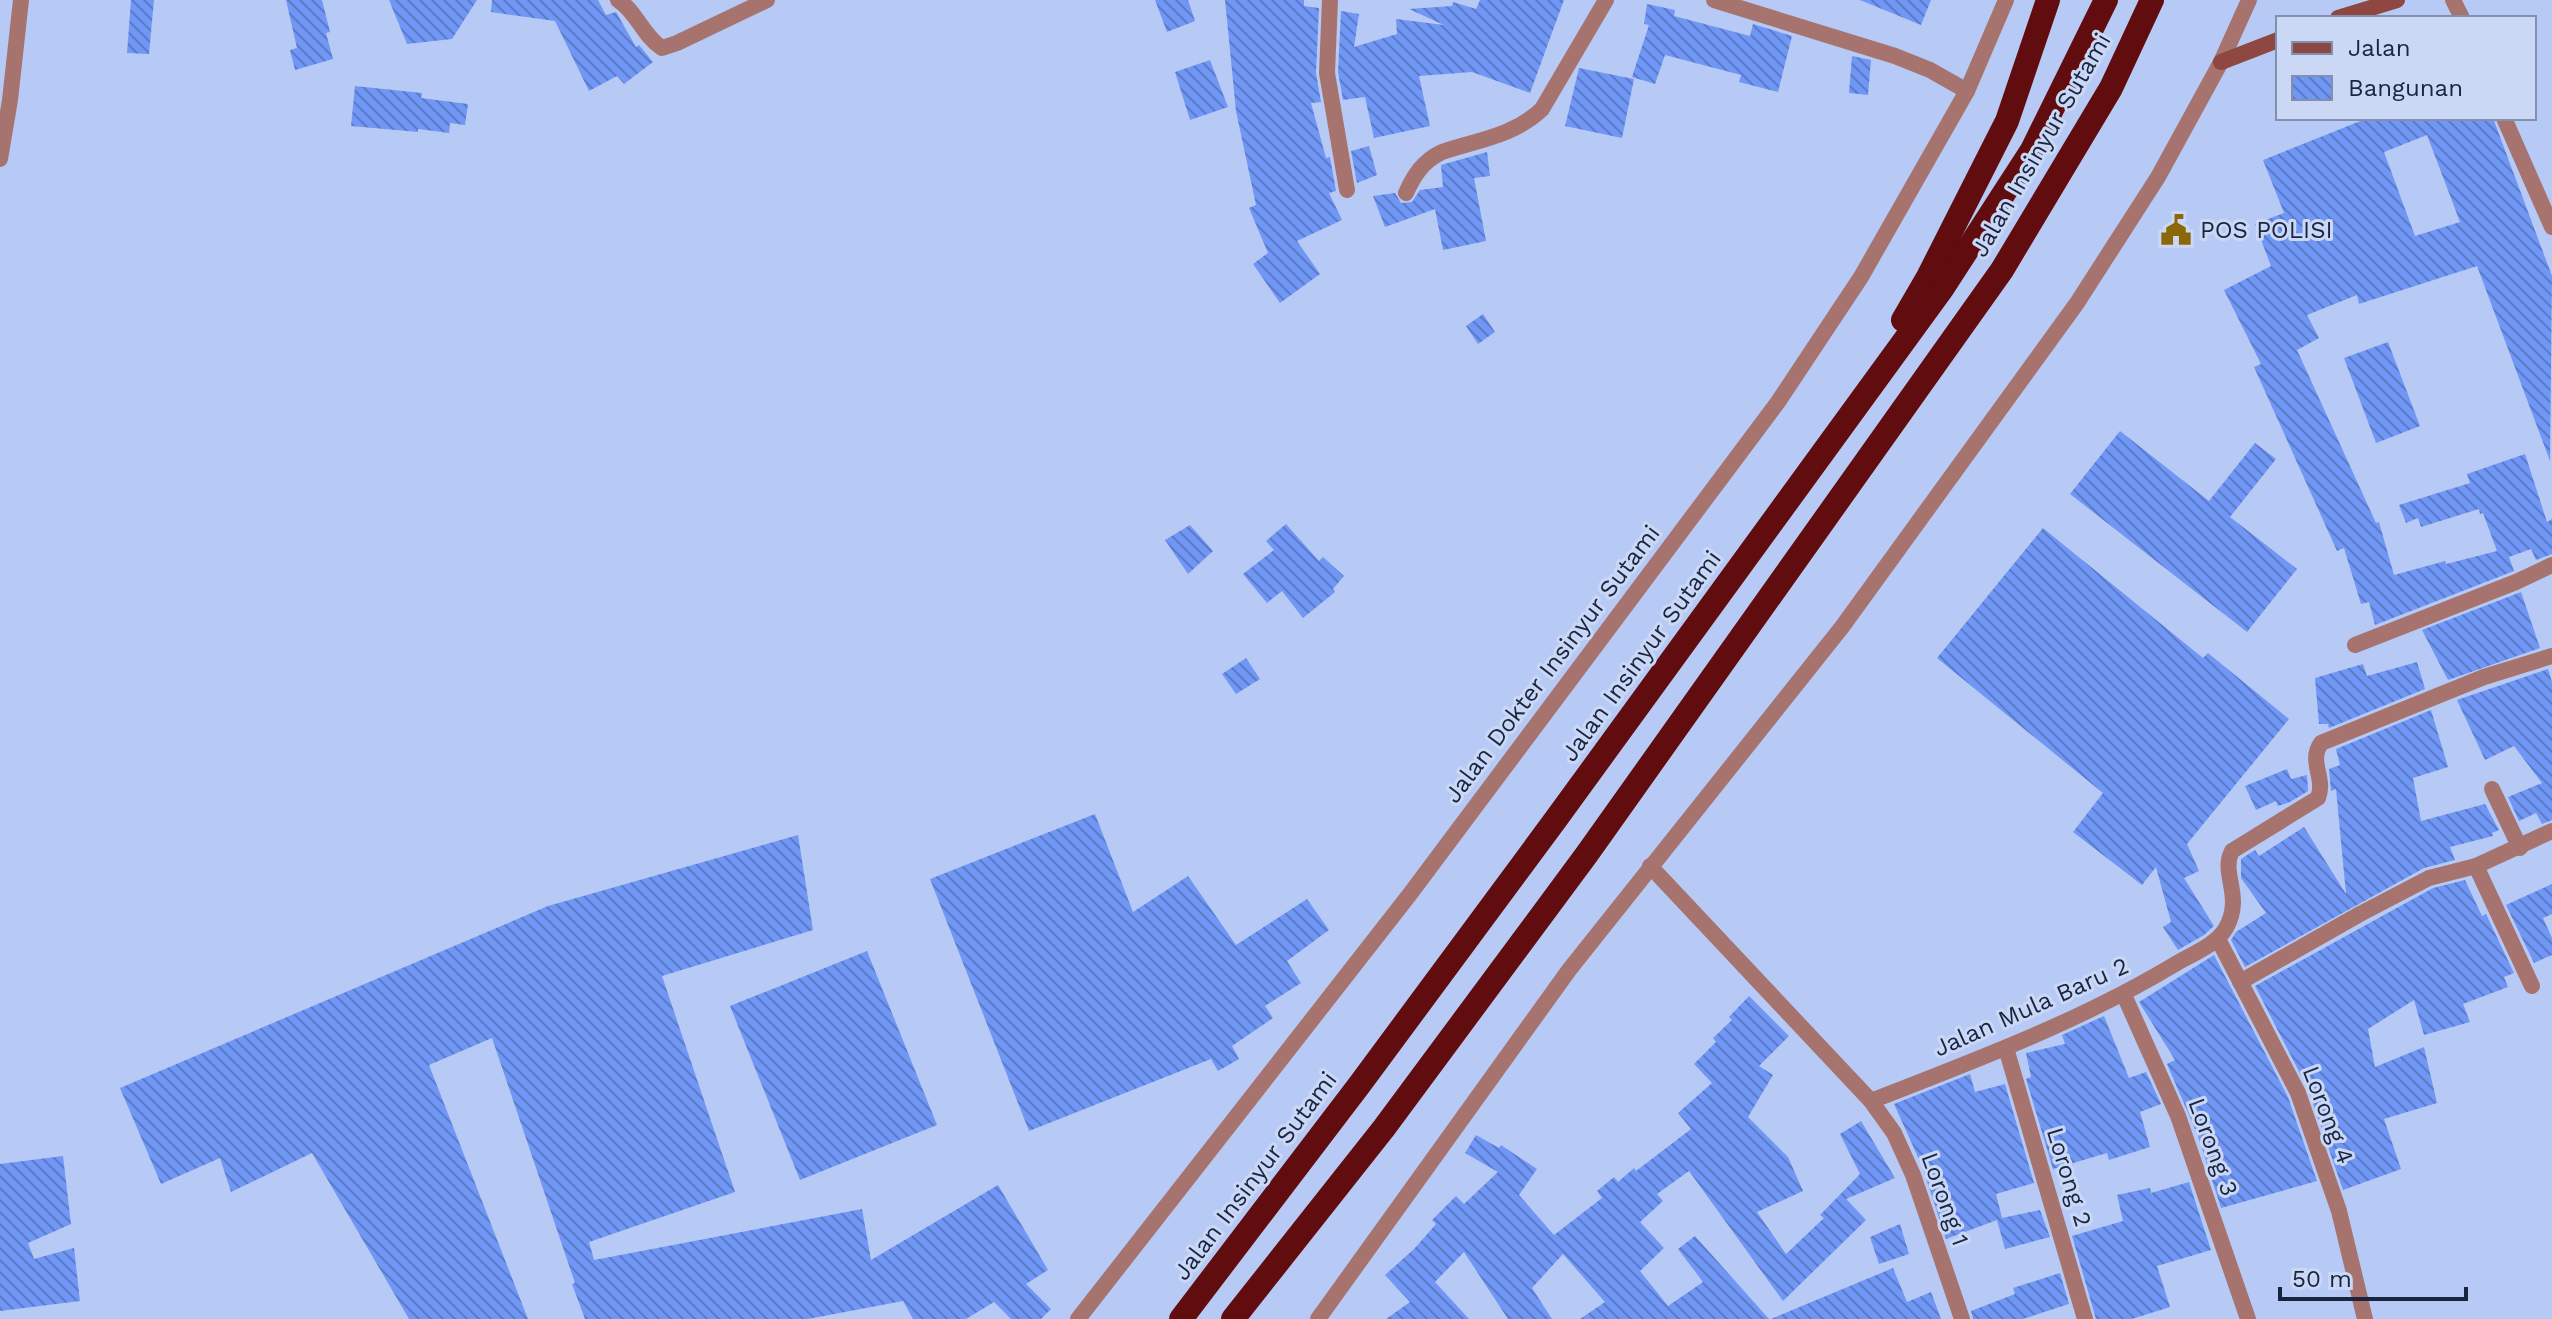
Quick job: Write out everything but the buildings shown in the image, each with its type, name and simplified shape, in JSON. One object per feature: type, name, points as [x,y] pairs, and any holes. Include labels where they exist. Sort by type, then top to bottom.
[{"type":"highway","points":[[1824,453],[1928,277],[2007,121],[2048,0]]},
{"type":"highway","name":"Jalan Insinyur Sutami","points":[[1181,1319],[1388,1046],[1942,289],[2032,150],[2106,0]]},
{"type":"highway","name":"Jalan Insinyur Sutami","points":[[1233,1319],[1384,1128],[1587,854],[2002,270],[2111,88],[2152,0]]},
{"type":"highway","points":[[2111,88],[2171,0]]},
{"type":"main road","points":[[2345,16],[2397,0]]},
{"type":"main road","points":[[2221,62],[2276,41]]},
{"type":"street","points":[[0,159],[21,0]]},
{"type":"street","points":[[618,0],[626,5],[653,42],[662,48],[767,0]]},
{"type":"street","points":[[1330,0],[1327,73],[1347,190]]},
{"type":"street","points":[[1406,193],[1413,176],[1431,158],[1528,123],[1542,109],[1606,0]]},
{"type":"street","points":[[1714,0],[1895,56],[1930,70],[1967,91]]},
{"type":"street","name":"Jalan Dokter Insinyur Sutami","points":[[1078,1319],[1410,894],[1778,402],[1861,277],[1967,91],[2006,0]]},
{"type":"street","points":[[1318,1319],[1559,983],[1842,627],[2077,303],[2158,177],[2221,62],[2249,0]]},
{"type":"street","points":[[2505,120],[2552,227]]},
{"type":"street","points":[[2355,645],[2552,565]]},
{"type":"street","points":[[2218,939],[2229,922],[2235,895],[2227,859],[2240,845],[2318,798],[2322,788],[2314,760],[2315,751],[2321,743],[2484,677],[2552,656]]},
{"type":"street","points":[[2492,789],[2520,848]]},
{"type":"street","points":[[2240,982],[2417,884],[2476,866],[2552,831]]},
{"type":"street","points":[[1650,866],[1871,1101]]},
{"type":"street","points":[[2476,866],[2532,986]]},
{"type":"street","name":"Lorong 4","points":[[2218,939],[2298,1093],[2339,1211],[2365,1319]]},
{"type":"street","name":"Jalan Mula Baru 2","points":[[1871,1101],[2006,1048],[2124,995],[2218,939]]},
{"type":"street","name":"Lorong 3","points":[[2124,995],[2178,1116],[2248,1319]]},
{"type":"street","name":"Lorong 2","points":[[2006,1048],[2085,1319]]},
{"type":"street","name":"Lorong 1","points":[[1871,1101],[1894,1133],[1913,1175],[1962,1319]]},
{"type":"place","name":"POS POLISI","points":[[2176,230]]}]
